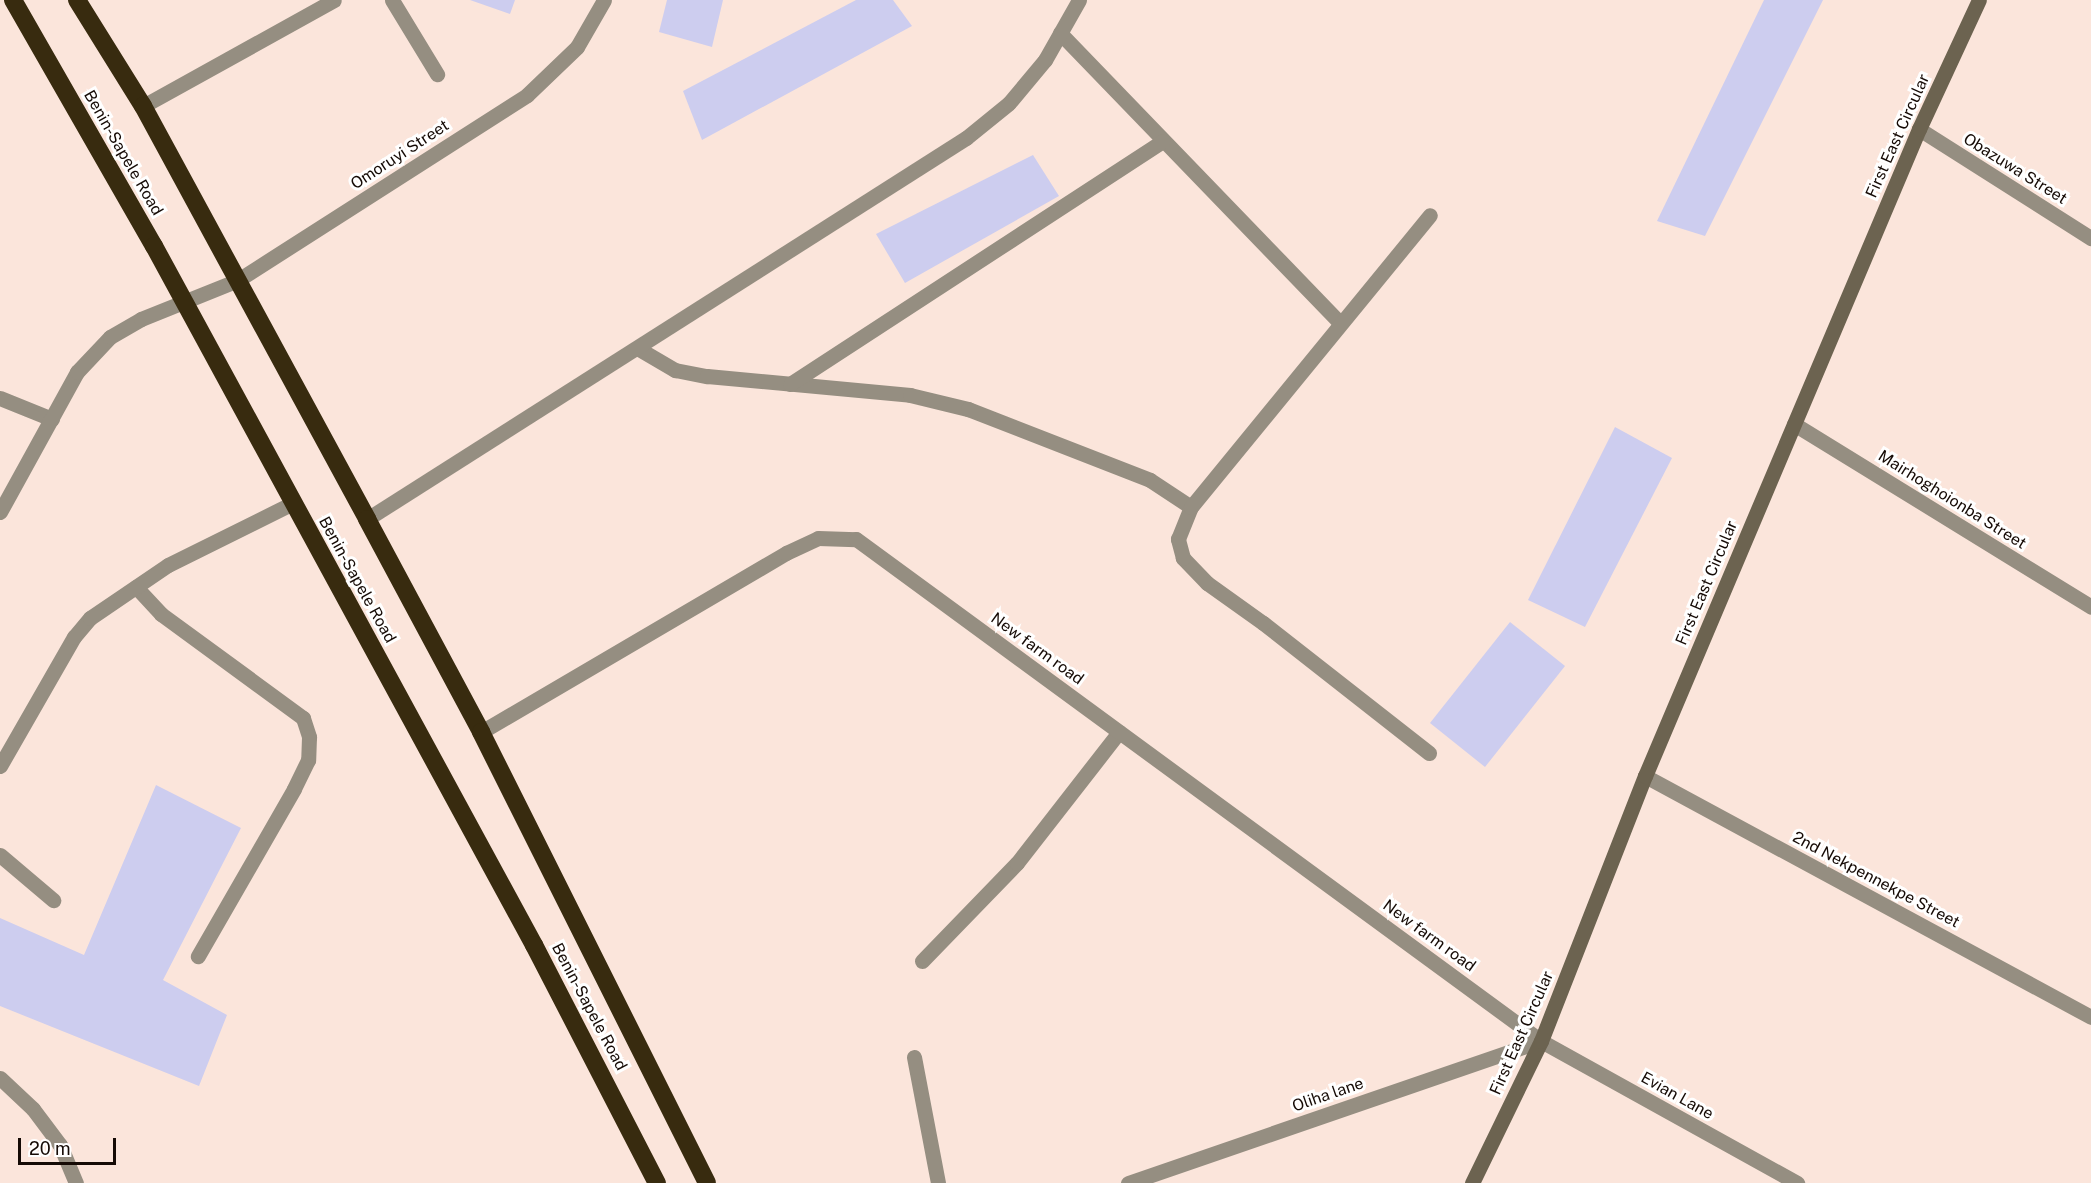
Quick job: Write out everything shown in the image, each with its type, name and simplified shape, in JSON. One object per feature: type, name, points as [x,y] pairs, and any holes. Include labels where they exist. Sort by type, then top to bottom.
[{"type":"highway","name":"Benin-Sapele Road","points":[[13,0],[185,304],[534,945],[657,1183]]},
{"type":"highway","name":"Benin-Sapele Road","points":[[77,0],[143,106],[481,732],[707,1183]]},
{"type":"street","points":[[143,106],[334,0]]},
{"type":"street","points":[[392,0],[437,74]]},
{"type":"street","name":"Omoruyi Street","points":[[0,512],[77,372],[110,337],[141,319],[185,304],[238,280],[527,95],[577,47],[604,0]]},
{"type":"street","points":[[367,519],[639,349],[966,138],[1009,103],[1045,60],[1080,0]]},
{"type":"street","name":"First East Circular","points":[[1472,1183],[1541,1041],[1645,776],[1919,129],[1979,0]]},
{"type":"street","points":[[1060,33],[1340,323]]},
{"type":"street","name":"Obazuwa Street","points":[[1919,129],[2091,238]]},
{"type":"street","points":[[790,384],[1163,141]]},
{"type":"street","points":[[1429,753],[1207,584],[1183,558],[1178,539],[1191,507],[1430,215]]},
{"type":"street","points":[[639,349],[675,370],[910,395],[968,409],[1150,480],[1191,507]]},
{"type":"street","points":[[0,398],[52,419]]},
{"type":"street","name":"Mairhoghoionba Street","points":[[1794,424],[2091,607]]},
{"type":"street","points":[[0,766],[74,637],[90,618],[168,565],[293,503]]},
{"type":"street","name":"New farm road","points":[[481,732],[786,553],[818,538],[856,539],[1541,1041]]},
{"type":"street","points":[[136,587],[161,614],[303,718],[309,737],[308,760],[294,789],[198,956]]},
{"type":"street","points":[[922,961],[1017,863],[1119,732]]},
{"type":"street","name":"2nd Nekpennekpe Street","points":[[1645,776],[2091,1017]]},
{"type":"street","points":[[0,855],[53,900]]},
{"type":"street","name":"Oliha lane","points":[[1128,1183],[1541,1041]]},
{"type":"street","name":"Evian Lane","points":[[1541,1041],[1797,1183]]},
{"type":"street","points":[[914,1057],[938,1183]]},
{"type":"street","points":[[0,1078],[33,1109],[60,1145],[76,1183]]},
{"type":"building","points":[[470,0],[515,0],[510,14]]},
{"type":"building","points":[[667,0],[723,0],[712,47],[659,32]]},
{"type":"building","points":[[856,0],[893,0],[912,26],[702,140],[683,91]]},
{"type":"building","points":[[1764,0],[1823,0],[1705,236],[1657,221]]},
{"type":"building","points":[[1033,155],[1059,196],[905,283],[876,234]]},
{"type":"building","points":[[1615,427],[1672,458],[1585,627],[1528,600]]},
{"type":"building","points":[[1510,622],[1565,666],[1485,767],[1430,723]]},
{"type":"building","points":[[156,785],[241,828],[163,980],[227,1015],[199,1086],[0,1006],[0,918],[84,955]]}]
